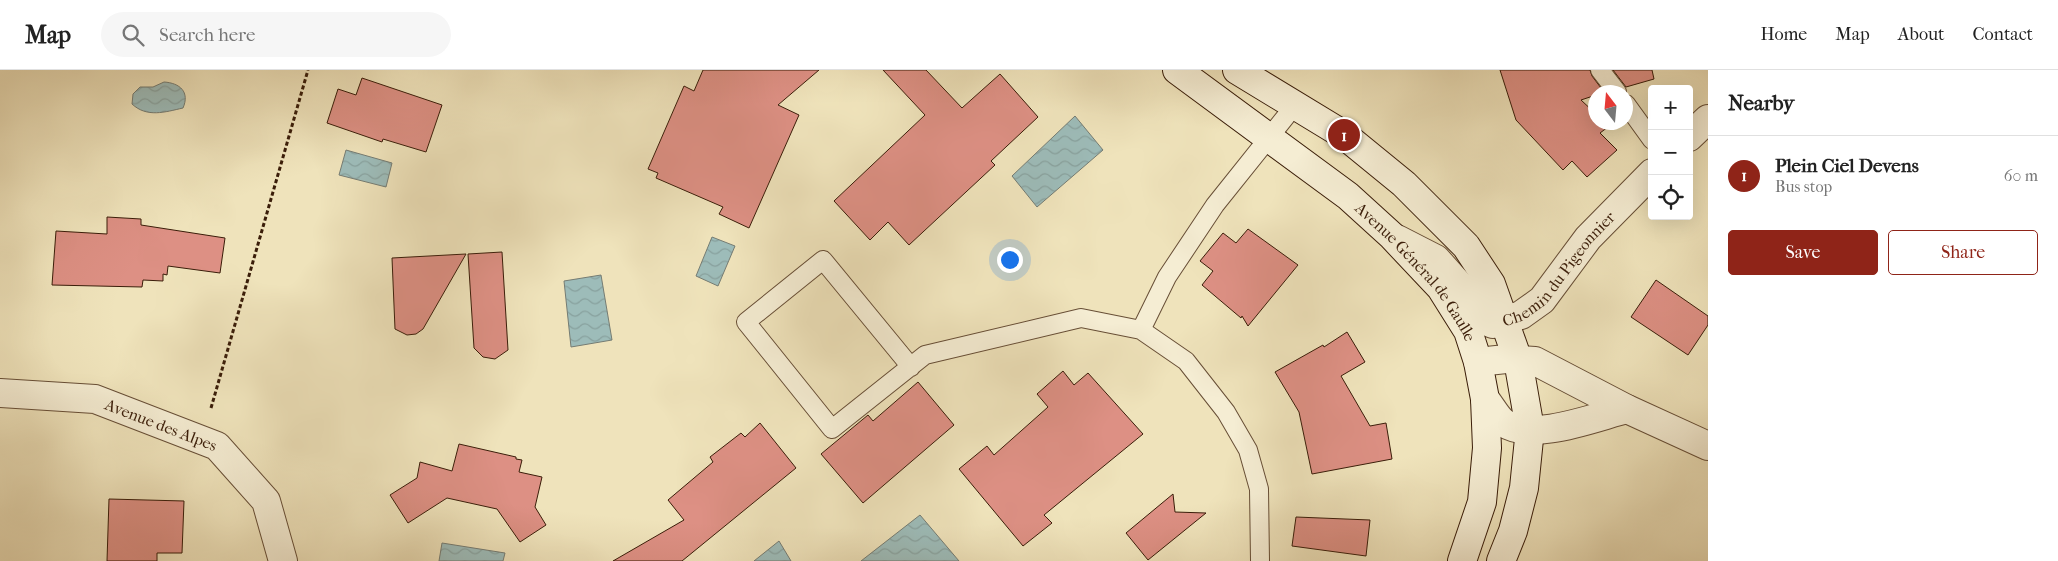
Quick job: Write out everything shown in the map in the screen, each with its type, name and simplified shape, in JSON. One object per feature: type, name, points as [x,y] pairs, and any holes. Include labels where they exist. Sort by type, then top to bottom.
[{"type":"main road","name":"Avenue Général de Gaulle","points":[[1177,70],[1268,139],[1348,196],[1392,236],[1441,288],[1468,331],[1478,362],[1485,399],[1487,448],[1482,502],[1462,561]]},
{"type":"main road","points":[[1237,70],[1344,134],[1404,184],[1466,246],[1490,284],[1505,319],[1518,360],[1530,429],[1524,488],[1513,531],[1501,561]]},
{"type":"main road","points":[[1693,133],[1708,119]]},
{"type":"main road","points":[[1693,146],[1708,147]]},
{"type":"main road","name":"Chemin du Pigeonnier","points":[[1392,236],[1436,259],[1461,287],[1483,320],[1493,324],[1521,315],[1542,300],[1588,238],[1650,175]]},
{"type":"main road","points":[[1478,362],[1535,361],[1627,409],[1708,446]]},
{"type":"main road","name":"Avenue des Alpes","points":[[0,393],[95,399],[217,446],[266,501],[283,561]]},
{"type":"main road","points":[[1485,399],[1503,422],[1518,430],[1547,430],[1627,409]]},
{"type":"lane","points":[[1600,70],[1611,85]]},
{"type":"lane","points":[[1141,330],[1167,277],[1215,205],[1295,105]]},
{"type":"lane","points":[[1633,114],[1648,134]]},
{"type":"lane","points":[[911,367],[823,260],[746,322],[832,429],[911,367],[925,355],[1081,318],[1141,330],[1186,361],[1226,412],[1248,450],[1259,489],[1260,561]]},
{"type":"path","points":[[209,417],[308,70]]},
{"type":"water","points":[[164,82],[175,84],[182,89],[185,97],[183,108],[156,113],[144,111],[132,104],[133,94],[140,87],[153,87]]},
{"type":"water","points":[[1075,116],[1103,150],[1037,207],[1012,176]]},
{"type":"water","points":[[346,150],[392,163],[386,187],[339,175]]},
{"type":"water","points":[[712,237],[735,246],[718,286],[696,276]]},
{"type":"water","points":[[601,275],[612,340],[571,347],[564,281]]},
{"type":"water","points":[[920,515],[959,561],[861,561]]},
{"type":"water","points":[[779,541],[791,561],[754,561]]},
{"type":"water","points":[[442,543],[505,553],[503,561],[439,561]]},
{"type":"building","points":[[703,70],[819,70],[778,105],[799,115],[749,228],[719,214],[723,207],[656,178],[658,173],[648,169],[684,86],[694,91]]},
{"type":"building","points":[[883,70],[926,70],[962,108],[1000,74],[1038,117],[991,161],[995,165],[909,245],[888,222],[870,240],[834,201],[925,115]]},
{"type":"building","points":[[1500,70],[1590,70],[1599,85],[1588,85],[1588,98],[1581,100],[1588,107],[1588,130],[1604,130],[1600,133],[1617,150],[1587,177],[1572,161],[1563,170],[1516,120]]},
{"type":"building","points":[[1613,70],[1652,70],[1654,79],[1633,85],[1624,85]]},
{"type":"building","points":[[362,78],[442,105],[426,152],[383,139],[382,142],[327,123],[338,89],[356,95]]},
{"type":"building","points":[[107,217],[141,219],[141,225],[225,238],[220,273],[168,266],[167,275],[163,274],[163,281],[143,280],[142,287],[52,285],[56,231],[107,234]]},
{"type":"building","points":[[1248,229],[1298,265],[1248,326],[1242,316],[1241,318],[1202,285],[1213,271],[1200,261],[1223,233],[1236,243]]},
{"type":"building","points":[[502,252],[508,350],[495,359],[483,357],[474,348],[468,254]]},
{"type":"building","points":[[466,254],[423,329],[416,334],[407,335],[395,329],[392,258]]},
{"type":"building","points":[[1656,280],[1708,316],[1708,325],[1688,355],[1631,317]]},
{"type":"building","points":[[1347,332],[1365,362],[1341,376],[1370,426],[1386,423],[1392,459],[1312,474],[1299,412],[1275,372],[1323,345],[1324,347]]},
{"type":"building","points":[[1063,371],[1074,385],[1088,373],[1143,434],[1044,515],[1052,523],[1023,546],[959,469],[987,446],[994,455],[1048,407],[1037,394]]},
{"type":"building","points":[[918,382],[954,425],[863,503],[821,454],[868,415],[873,421]]},
{"type":"building","points":[[760,423],[796,468],[682,561],[613,561],[684,520],[668,500],[713,462],[710,457],[741,433],[745,437]]},
{"type":"building","points":[[459,444],[516,457],[516,459],[522,460],[519,472],[542,477],[535,507],[546,525],[520,542],[497,509],[447,498],[408,523],[390,495],[417,478],[420,462],[452,471]]},
{"type":"building","points":[[1173,494],[1175,512],[1206,513],[1148,560],[1126,533]]},
{"type":"building","points":[[109,499],[184,501],[182,553],[157,553],[157,561],[107,561]]},
{"type":"building","points":[[1296,517],[1370,520],[1366,556],[1292,546]]},
{"type":"place","name":"Plein Ciel Devens","points":[[1344,135]]}]
